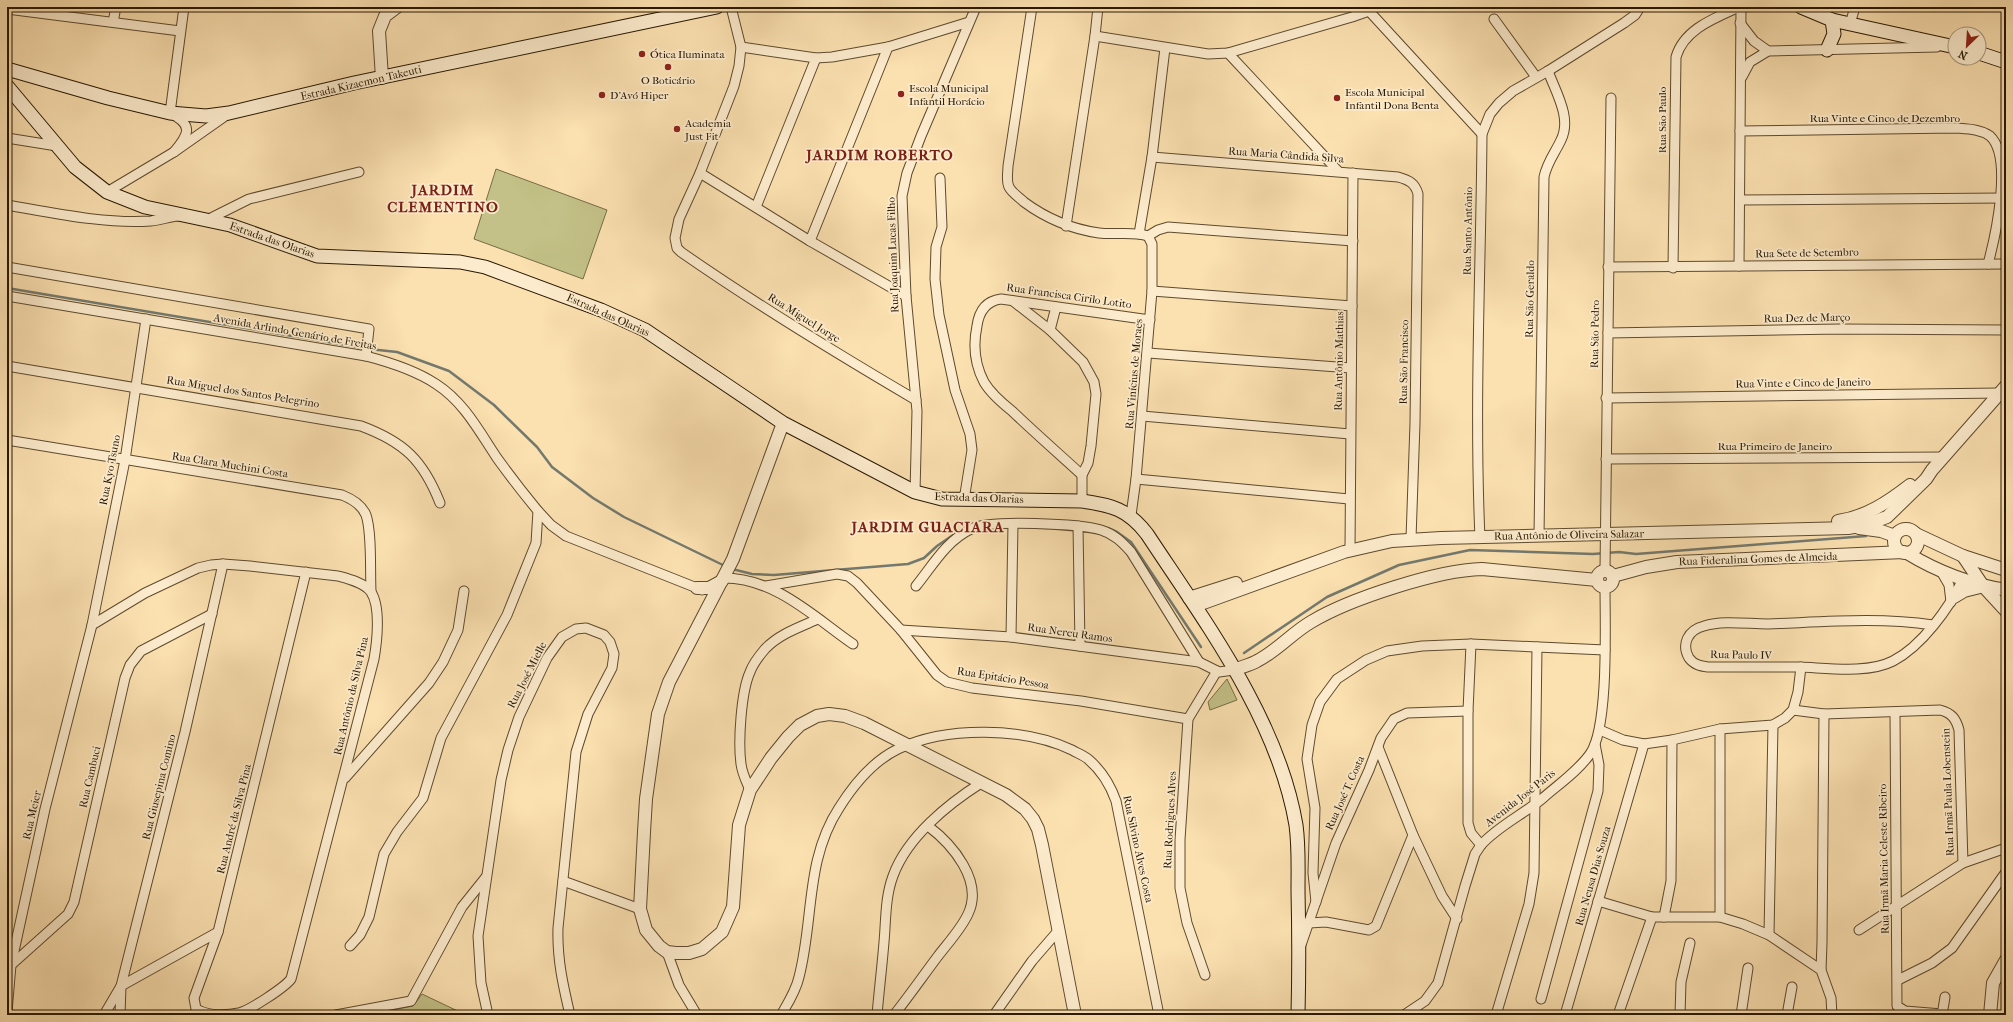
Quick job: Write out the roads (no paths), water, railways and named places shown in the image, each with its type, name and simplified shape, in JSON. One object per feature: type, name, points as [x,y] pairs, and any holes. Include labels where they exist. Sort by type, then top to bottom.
[{"type":"main road","name":"Estrada Kizaemon Takeuti","points":[[7,69],[170,113],[206,116],[229,114],[382,78],[717,7]]},
{"type":"main road","points":[[1801,7],[1832,20],[1947,46]]},
{"type":"main road","points":[[1827,50],[1834,34],[1832,20]]},
{"type":"main road","points":[[1987,56],[2006,62]]},
{"type":"main road","name":"Estrada das Olarias","points":[[26,107],[20,94],[20,88],[23,81],[29,76]]},
{"type":"main road","name":"Estrada das Olarias","points":[[7,86],[75,167],[107,192],[145,207],[181,215],[209,219],[255,233],[317,256],[460,262],[485,267],[601,310],[645,330],[783,423],[915,492],[942,499],[1082,501],[1117,508],[1131,515],[1147,534],[1192,602],[1234,670],[1263,725],[1279,764],[1293,812],[1298,844],[1298,1015]]},
{"type":"street","points":[[113,22],[116,7]]},
{"type":"street","points":[[174,152],[184,140],[187,129],[181,118],[170,113],[184,7]]},
{"type":"street","points":[[382,78],[379,31],[385,16],[396,7]]},
{"type":"street","points":[[731,7],[741,47],[739,66],[734,86],[700,173],[810,241],[906,296]]},
{"type":"street","name":"Rua Joaquim Lucas Filho","points":[[915,492],[917,439],[916,400],[906,296],[902,228],[902,196],[904,185],[938,92],[976,7]]},
{"type":"street","points":[[1032,7],[1008,166],[1008,186],[1012,192],[1050,219],[1066,226],[1100,233],[1143,235],[1168,227],[1353,241]]},
{"type":"street","points":[[1066,226],[1095,36],[1098,7]]},
{"type":"street","name":"Rua Santo Antônio","points":[[1479,534],[1478,346],[1482,134],[1487,118],[1499,103],[1513,91],[1548,71],[1624,23],[1636,15],[1640,7]]},
{"type":"street","points":[[1740,7],[1742,78],[1740,131],[1740,266]]},
{"type":"street","name":"Rua São Paulo","points":[[1673,268],[1676,57],[1683,41],[1693,32],[1710,20],[1740,7]]},
{"type":"street","points":[[1850,24],[1855,7]]},
{"type":"street","points":[[7,9],[49,10],[113,22],[180,31]]},
{"type":"street","points":[[1095,36],[1208,54],[1228,53],[1372,9],[1482,134]]},
{"type":"street","points":[[1494,19],[1536,77]]},
{"type":"street","points":[[741,47],[816,58],[888,47],[969,22]]},
{"type":"street","points":[[1740,23],[1754,40],[1768,51]]},
{"type":"street","points":[[810,241],[888,47]]},
{"type":"street","points":[[1742,78],[1750,62],[1768,51],[1947,47]]},
{"type":"street","points":[[1143,235],[1165,48]]},
{"type":"street","points":[[1228,53],[1338,171]]},
{"type":"street","points":[[756,207],[816,58]]},
{"type":"street","name":"Rua São Geraldo","points":[[1539,533],[1544,177],[1548,162],[1566,129],[1566,117],[1548,71]]},
{"type":"street","name":"Rua São Pedro","points":[[1608,571],[1605,549],[1605,531],[1611,98]]},
{"type":"street","points":[[107,192],[174,152],[229,114]]},
{"type":"street","name":"Rua Vinte e Cinco de Dezembro","points":[[1740,131],[1955,128],[1983,132],[1992,137],[2000,145],[2004,158],[2005,198],[1988,264]]},
{"type":"street","points":[[7,138],[57,146]]},
{"type":"street","name":"Rua Maria Cândida Silva","points":[[1152,157],[1398,177],[1405,179],[1415,186]]},
{"type":"street","points":[[209,219],[249,199],[359,172]]},
{"type":"street","name":"Rua Miguel Jorge","points":[[700,173],[678,226],[675,238],[677,248],[857,366],[916,400]]},
{"type":"street","name":"Rua Antônio Mathias","points":[[1350,547],[1349,499],[1353,173]]},
{"type":"street","points":[[940,178],[942,227],[936,247],[935,279],[939,315],[955,390],[970,434],[972,450],[964,500]]},
{"type":"street","name":"Rua São Francisco","points":[[1411,536],[1415,423],[1418,194],[1415,186]]},
{"type":"street","points":[[1740,200],[2005,198]]},
{"type":"street","points":[[7,205],[87,218],[151,221],[181,215]]},
{"type":"street","name":"Rua Vinícius de Moraes","points":[[1131,515],[1136,479],[1148,353],[1152,291],[1152,244],[1143,235]]},
{"type":"street","name":"Rua Sete de Setembro","points":[[1608,267],[1673,268],[2006,264]]},
{"type":"street","name":"Avenida Arlindo Genário de Freitas","points":[[7,267],[369,333],[366,353]]},
{"type":"street","points":[[1152,291],[1352,306]]},
{"type":"street","name":"Avenida Arlindo Genário de Freitas","points":[[7,296],[366,353],[413,372],[436,384],[454,398],[468,412],[498,458],[538,511],[566,536],[707,595]]},
{"type":"street","name":"Rua Francisca Cirilo Lotito","points":[[1082,475],[995,396],[985,383],[978,368],[975,354],[975,336],[982,310],[988,302],[994,300],[1012,300],[1150,320]]},
{"type":"street","points":[[1012,300],[1050,330],[1083,362],[1094,382],[1096,394],[1091,446],[1088,463],[1082,475],[1082,501]]},
{"type":"street","points":[[1050,330],[1056,307]]},
{"type":"street","name":"Rua Kyo Tsuno","points":[[92,625],[125,460],[146,319]]},
{"type":"street","name":"Rua Dez de Março","points":[[1608,333],[1841,329],[2006,330]]},
{"type":"street","points":[[1148,353],[1351,368]]},
{"type":"street","name":"Rua Miguel dos Santos Pelegrino","points":[[7,366],[361,426],[384,434],[406,450],[420,465],[433,485],[440,503]]},
{"type":"street","name":"Rua Antônio de Oliveira Salazar","points":[[1605,531],[1848,528],[1865,525],[1886,517],[1924,481],[2003,390]]},
{"type":"street","name":"Rua Vinte e Cinco de Janeiro","points":[[1606,398],[2003,390]]},
{"type":"street","points":[[1142,416],[1350,434]]},
{"type":"street","points":[[707,595],[724,578],[733,559],[783,423]]},
{"type":"street","name":"Rua Clara Muchini Costa","points":[[7,440],[342,495],[359,505],[366,514],[371,591]]},
{"type":"street","name":"Rua Primeiro de Janeiro","points":[[1606,459],[1945,457]]},
{"type":"street","name":"Rua Antônio de Oliveira Salazar","points":[[1192,602],[1388,535],[1411,536],[1605,531],[1849,520],[1865,514],[1896,496],[1922,475],[1932,470]]},
{"type":"street","points":[[1136,479],[1349,499]]},
{"type":"street","points":[[1886,517],[1896,496]]},
{"type":"street","points":[[350,946],[360,935],[368,917],[384,854],[397,832],[423,798],[441,738],[507,615],[536,543],[538,511]]},
{"type":"street","points":[[1865,514],[1875,514],[1896,519],[1903,533],[1918,544],[1914,550],[1905,552]]},
{"type":"street","points":[[1011,637],[1013,524]]},
{"type":"street","points":[[916,586],[944,550],[960,534],[973,527],[983,525],[1013,524],[1078,526],[1103,531],[1122,542],[1134,556],[1199,662]]},
{"type":"street","points":[[1078,526],[1080,646]]},
{"type":"street","points":[[1848,528],[1903,533],[2006,570]]},
{"type":"street","points":[[1903,533],[1896,546],[1905,552],[1962,581],[2006,590]]},
{"type":"street","name":"Rua Fideralina Gomes de Almeida","points":[[1608,571],[1677,562],[1905,552]]},
{"type":"street","points":[[1964,556],[1983,586],[2006,611]]},
{"type":"street","points":[[92,625],[145,593],[198,568],[223,564],[338,576],[355,581],[371,591]]},
{"type":"street","name":"Rua Giusepina Comino","points":[[120,1015],[121,986],[185,732],[223,564]]},
{"type":"street","points":[[1216,671],[1223,672],[1234,670],[1256,661],[1311,622],[1337,608],[1408,584],[1447,574],[1482,569],[1601,583],[1598,575],[1608,571]]},
{"type":"street","points":[[1941,571],[1949,585],[1953,600],[1964,591],[1983,586]]},
{"type":"street","name":"Rua André da Silva Pina","points":[[291,979],[282,988],[240,1013],[214,1015],[206,1014],[196,1009],[194,998],[218,932],[306,572]]},
{"type":"street","name":"Rua Epitácio Pessoa","points":[[766,586],[837,574],[848,576],[857,583],[901,630],[937,675],[952,683],[972,688],[1081,702],[1188,719]]},
{"type":"street","points":[[697,1015],[679,986],[667,952],[659,946],[646,930],[640,909],[646,799],[658,714],[669,682],[709,588],[724,578],[738,578],[766,586],[800,606],[854,644]]},
{"type":"street","name":"Rua Paulo IV","points":[[1933,625],[1904,621],[1865,620],[1717,624],[1703,626],[1696,629],[1685,642],[1687,654],[1691,661],[1697,665],[1708,667],[1848,668],[1877,666],[1893,661],[1910,649],[1933,625],[1953,600],[1962,581]]},
{"type":"street","name":"Avenida José Paris","points":[[1480,845],[1536,804],[1583,763],[1591,754],[1600,730],[1606,650],[1601,583]]},
{"type":"street","name":"Rua Antônio da Silva Pina","points":[[291,979],[344,780],[374,659],[378,636],[375,601],[371,591]]},
{"type":"street","points":[[344,780],[428,683],[443,662],[458,630],[464,591]]},
{"type":"street","name":"Rua Cambuci","points":[[9,967],[68,914],[74,902],[125,678],[130,665],[141,651],[212,614]]},
{"type":"street","points":[[750,790],[741,763],[740,740],[742,711],[749,673],[766,648],[792,630],[818,619]]},
{"type":"street","name":"Rua Meier","points":[[7,1012],[9,967],[45,809],[92,625]]},
{"type":"street","name":"Rua José Mielle","points":[[488,1015],[480,971],[478,936],[501,780],[519,717],[547,658],[556,645],[569,632],[586,628],[604,634],[610,642],[614,654],[612,668],[588,714],[576,752],[563,881],[558,954],[560,975],[570,1015]]},
{"type":"street","name":"Rua Nereu Ramos","points":[[901,630],[1011,637],[1199,662],[1216,671]]},
{"type":"street","points":[[1316,902],[1313,873],[1315,808],[1307,759],[1312,725],[1320,702],[1337,679],[1350,668],[1387,651],[1422,646],[1471,644],[1606,650]]},
{"type":"street","points":[[1404,1015],[1425,1001],[1438,983],[1475,854],[1480,845],[1471,833],[1468,823],[1468,711],[1471,644]]},
{"type":"street","points":[[1496,1015],[1532,888],[1534,873],[1537,647]]},
{"type":"street","points":[[1600,730],[1623,740],[1644,744],[1672,740],[1720,729],[1773,725],[1785,718],[1793,710],[1798,692],[1801,667]]},
{"type":"street","name":"Rua Rodrigues Alves","points":[[1205,975],[1187,923],[1180,888],[1180,840],[1188,719],[1216,671]]},
{"type":"street","name":"Rua Irmã Paula Lobenstein","points":[[1793,710],[1824,714],[1895,713],[1940,710],[1948,712],[1954,716],[1959,730],[1963,863]]},
{"type":"street","name":"Rua José T. Costa","points":[[1298,952],[1336,843],[1389,724],[1398,716],[1417,712],[1468,711]]},
{"type":"street","name":"Rua Irmã Maria Celeste Ribeiro","points":[[1895,713],[1897,1006],[1905,1011],[1942,1014]]},
{"type":"street","points":[[667,952],[689,953],[702,949],[722,932],[729,920],[733,907],[738,825],[750,790],[771,758],[800,725],[817,716],[829,714],[846,716],[911,745],[1016,802],[1025,809],[1038,829],[1075,1015]]},
{"type":"street","points":[[1824,714],[1822,944],[1820,970],[1831,998],[1832,1015]]},
{"type":"street","points":[[1770,935],[1773,725]]},
{"type":"street","points":[[1720,729],[1720,917]]},
{"type":"street","name":"Rua Silvino Alves Costa","points":[[781,1015],[799,978],[805,951],[814,869],[819,848],[831,822],[853,788],[870,769],[899,748],[945,736],[970,733],[1001,732],[1030,736],[1063,746],[1086,758],[1106,778],[1116,801],[1159,1015]]},
{"type":"street","points":[[1664,917],[1671,881],[1672,740]]},
{"type":"street","points":[[1541,999],[1598,791],[1599,765],[1595,744]]},
{"type":"street","name":"Rua Neusa Dias Souza","points":[[1565,1015],[1644,744]]},
{"type":"street","points":[[1378,747],[1413,835],[1442,896],[1457,919]]},
{"type":"street","points":[[877,1015],[889,887],[901,860],[928,826],[945,808],[981,783]]},
{"type":"street","points":[[894,1015],[961,925],[971,906],[971,887],[961,860],[952,847],[928,826]]},
{"type":"street","points":[[1309,923],[1336,923],[1366,930],[1376,926],[1413,835]]},
{"type":"street","points":[[1858,930],[1897,907],[1963,863],[2006,848]]},
{"type":"street","points":[[1898,980],[1932,963],[1952,948],[2006,872]]},
{"type":"street","points":[[336,1015],[411,1001],[462,906],[487,876]]},
{"type":"street","points":[[563,881],[640,909]]},
{"type":"street","points":[[1598,900],[1652,917],[1720,917],[1743,924],[1770,935],[1820,970]]},
{"type":"street","points":[[1618,1015],[1652,917]]},
{"type":"street","points":[[994,1015],[1032,961],[1058,931]]},
{"type":"street","points":[[104,1015],[121,986],[218,932]]},
{"type":"street","points":[[1680,1015],[1681,982],[1690,943]]},
{"type":"street","points":[[1990,1015],[1993,983],[2006,960]]},
{"type":"street","points":[[1741,1015],[1748,968]]},
{"type":"street","points":[[1787,1015],[1792,987]]},
{"type":"street","points":[[1942,1014],[1945,997]]},
{"type":"waterway","points":[[7,288],[364,348]]},
{"type":"waterway","points":[[369,349],[397,352],[449,371],[494,405],[537,447],[552,467],[593,498],[624,517],[725,566]]},
{"type":"waterway","points":[[1108,528],[1117,532],[1131,542],[1201,647]]},
{"type":"waterway","points":[[732,569],[752,574],[774,575],[908,564],[924,558],[937,546],[959,531]]},
{"type":"waterway","points":[[1244,653],[1327,597],[1399,565],[1470,550],[1593,554],[1619,552],[1636,554],[1866,536]]},
{"type":"place","name":"Ótica Iluminata","points":[[642,54]]},
{"type":"place","name":"O Boticário","points":[[668,67]]},
{"type":"place","name":"Escola Municipal Infantil Horácio","points":[[901,94]]},
{"type":"place","name":"D'Avó Hiper","points":[[602,95]]},
{"type":"place","name":"Escola Municipal Infantil Dona Benta","points":[[1337,98]]},
{"type":"place","name":"Academia Just Fit","points":[[677,129]]},
{"type":"district","name":"JARDIM ROBERTO","points":[[880,155]]},
{"type":"district","name":"JARDIM CLEMENTINO","points":[[443,198]]},
{"type":"district","name":"JARDIM GUACIARA","points":[[928,527]]}]
